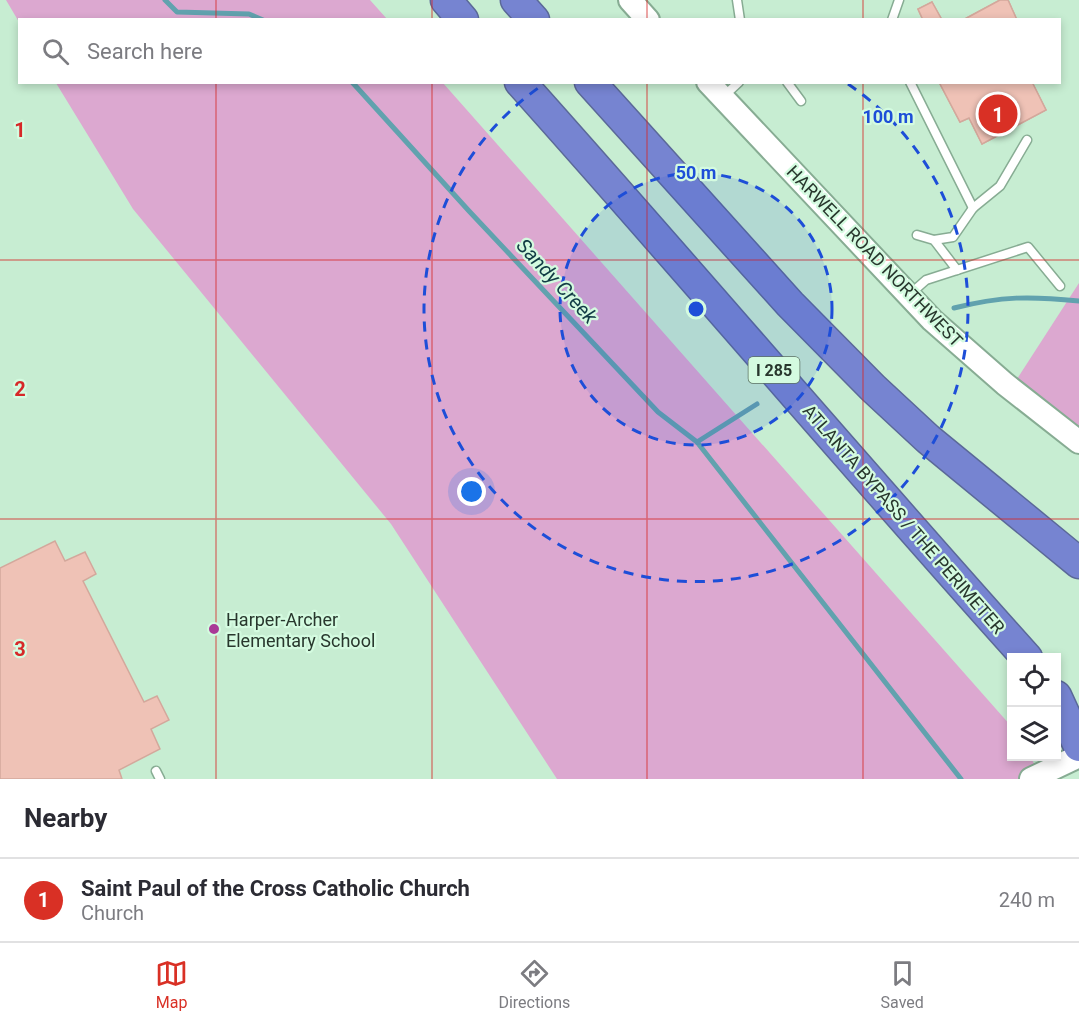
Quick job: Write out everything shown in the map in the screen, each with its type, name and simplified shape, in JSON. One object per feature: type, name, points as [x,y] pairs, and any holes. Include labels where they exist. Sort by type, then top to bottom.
[{"type":"highway","points":[[446,0],[461,18]]},
{"type":"highway","points":[[516,0],[532,18]]},
{"type":"highway","name":"ATLANTA BYPASS / THE PERIMETER","points":[[522,84],[666,245],[904,521],[1023,653]]},
{"type":"highway","points":[[592,84],[790,304],[873,388],[928,439],[1079,563]]},
{"type":"highway","points":[[1062,699],[1079,746]]},
{"type":"street","points":[[630,0],[646,18]]},
{"type":"street","name":"HARWELL ROAD NORTHWEST","points":[[715,90],[932,320],[1005,384],[1079,442]]},
{"type":"street","points":[[1032,779],[1079,756]]},
{"type":"lane","points":[[737,0],[740,18]]},
{"type":"lane","points":[[893,18],[899,0]]},
{"type":"lane","points":[[715,90],[733,84]]},
{"type":"lane","points":[[788,84],[801,101]]},
{"type":"lane","points":[[911,84],[973,208]]},
{"type":"lane","points":[[917,235],[934,240],[953,237],[973,208],[999,186],[1027,140]]},
{"type":"lane","points":[[934,240],[957,270]]},
{"type":"lane","points":[[909,296],[926,280],[1028,247],[1060,286]]},
{"type":"shaded area","points":[[6,0],[370,0],[386,18],[18,18],[18,20]]},
{"type":"shaded area","points":[[57,84],[444,84],[1007,721],[1007,761],[1033,761],[1044,779],[557,779],[391,524],[133,209]]},
{"type":"shaded area","points":[[1079,283],[1079,438],[1017,379]]},
{"type":"building","points":[[1000,0],[1008,0],[1016,18],[967,18]]},
{"type":"building","points":[[1000,0],[1008,0],[1016,18],[967,18]]},
{"type":"building","points":[[932,2],[941,18],[922,18],[918,9]]},
{"type":"building","points":[[932,2],[941,18],[922,18],[918,9]]},
{"type":"building","points":[[940,84],[974,84],[986,107],[1019,90],[1016,84],[1033,84],[1046,110],[982,144],[969,118],[960,122]]},
{"type":"building","points":[[940,84],[1033,84],[1046,110],[982,144],[969,118],[960,122]]},
{"type":"building","points":[[55,541],[65,561],[85,552],[96,574],[83,581],[144,702],[157,696],[169,720],[151,729],[160,749],[119,770],[122,779],[0,779],[0,568]]},
{"type":"waterway","name":"Sandy Creek","points":[[165,0],[177,12],[249,14],[258,18]]},
{"type":"waterway","name":"Sandy Creek","points":[[354,84],[469,211],[658,412],[697,442],[961,779]]},
{"type":"waterway","name":"Sandy Creek","points":[[954,308],[1016,298],[1079,301]]},
{"type":"waterway","name":"Sandy Creek","points":[[697,442],[757,404]]},
{"type":"place","name":"Saint Paul of the Cross Catholic Church","points":[[998,114]]},
{"type":"place","name":"Harper-Archer Elementary School","points":[[214,629]]}]
